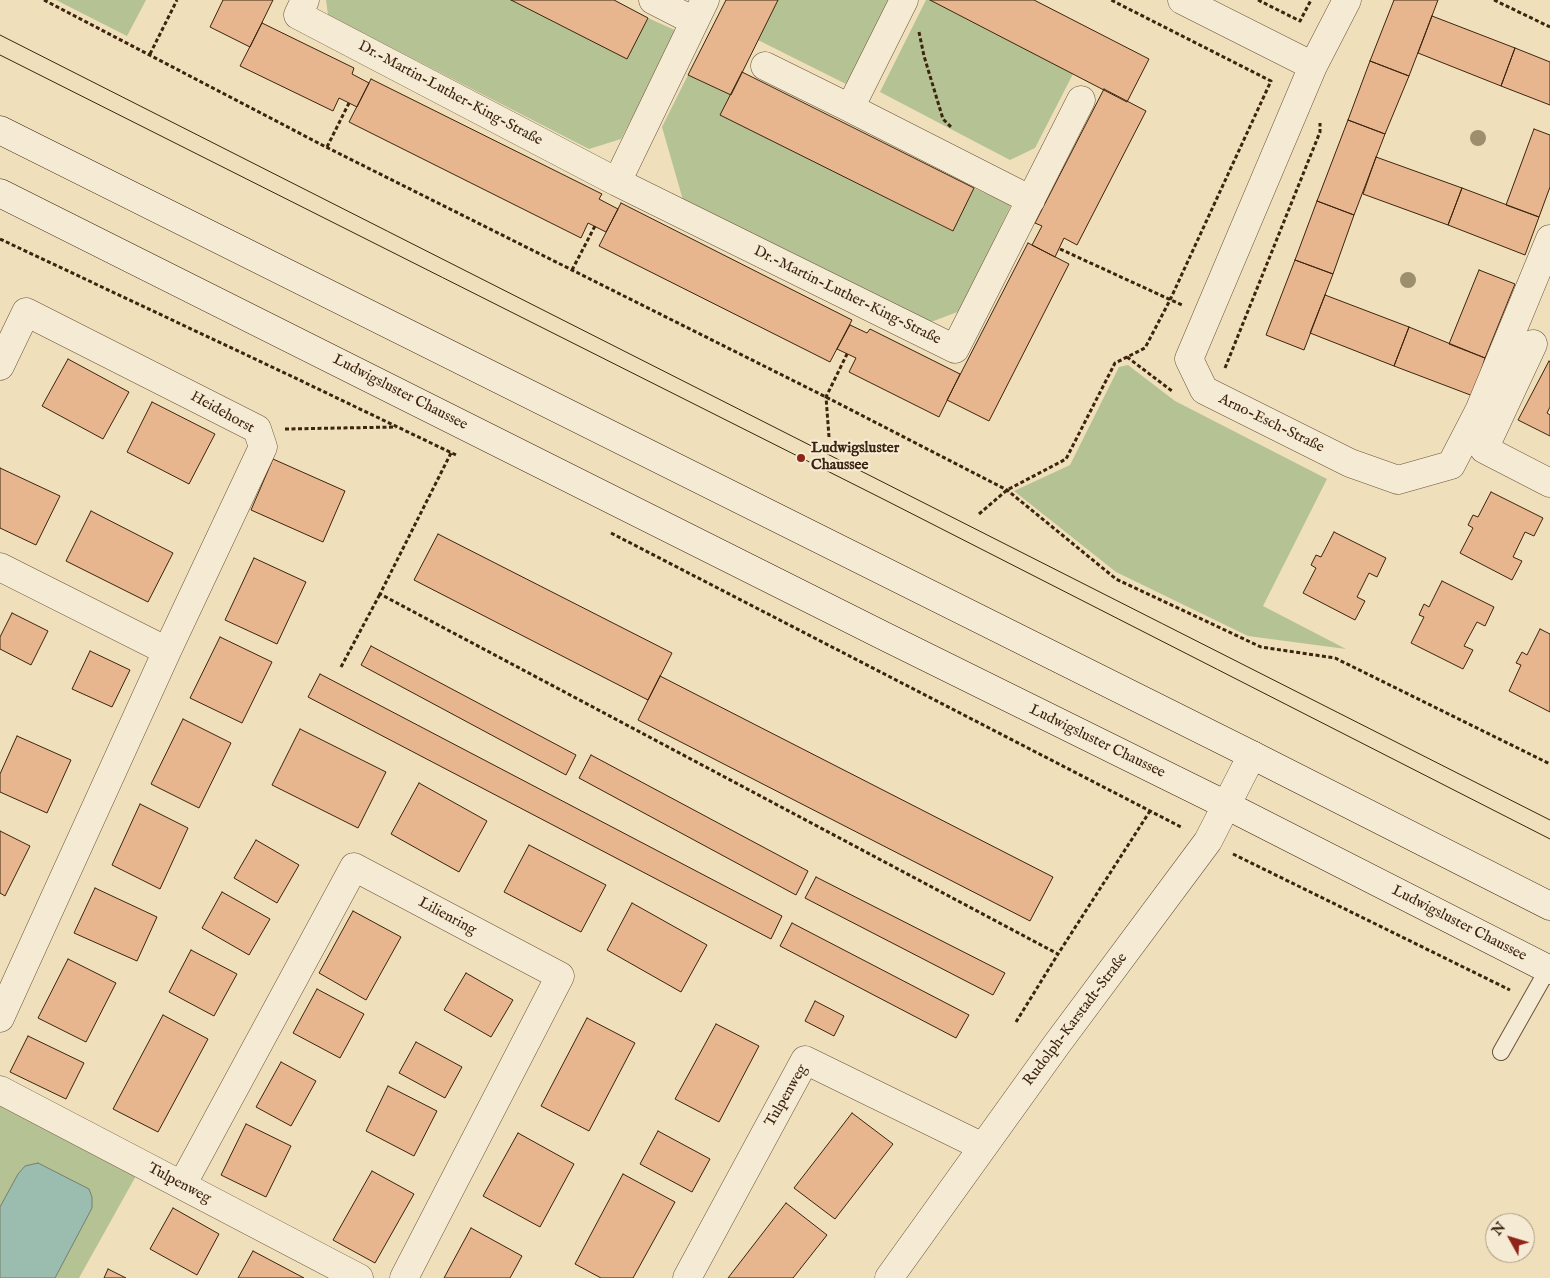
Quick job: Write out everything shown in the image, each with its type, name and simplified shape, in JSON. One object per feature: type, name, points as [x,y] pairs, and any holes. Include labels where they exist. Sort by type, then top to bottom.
[{"type":"street","name":"Dr.-Martin-Luther-King-Straße","points":[[305,0],[298,15],[617,182],[955,349],[1081,100]]},
{"type":"street","points":[[617,182],[700,11],[653,0]]},
{"type":"street","points":[[850,108],[904,0]]},
{"type":"street","points":[[1182,0],[1313,66]]},
{"type":"street","name":"Arno-Esch-Straße","points":[[1348,0],[1313,66],[1189,359],[1204,390],[1350,463],[1398,480],[1451,465],[1479,411],[1550,239]]},
{"type":"street","points":[[766,66],[1031,200]]},
{"type":"street","points":[[0,130],[1252,755],[1550,906]]},
{"type":"street","name":"Ludwigsluster Chaussee","points":[[0,193],[886,638],[1226,805],[1549,969]]},
{"type":"street","name":"Heidehorst","points":[[0,366],[26,312],[257,429],[263,447],[0,1018]]},
{"type":"street","points":[[1533,344],[1484,449],[1550,483]]},
{"type":"street","points":[[0,567],[168,651]]},
{"type":"street","name":"Rudolph-Karstadt-Straße","points":[[888,1278],[1057,1044],[1208,841],[1252,755]]},
{"type":"street","name":"Lilienring","points":[[182,1185],[354,867],[560,976],[404,1278]]},
{"type":"street","name":"Tulpenweg","points":[[687,1278],[805,1060],[983,1147]]},
{"type":"street","name":"Tulpenweg","points":[[0,1090],[359,1278]]},
{"type":"lane","points":[[1501,1052],[1549,969]]},
{"type":"path","points":[[44,0],[326,147],[826,397],[1007,490],[1116,579],[1261,648],[1335,658],[1550,764]]},
{"type":"path","points":[[150,54],[177,0]]},
{"type":"path","points":[[979,514],[1007,490],[1066,459],[1115,364],[1145,348],[1170,300],[1271,81],[1111,0]]},
{"type":"path","points":[[1258,0],[1300,21],[1311,0]]},
{"type":"path","points":[[1494,0],[1550,27]]},
{"type":"path","points":[[919,28],[924,56],[943,119],[958,133]]},
{"type":"path","points":[[326,147],[349,103]]},
{"type":"path","points":[[572,270],[595,226]]},
{"type":"path","points":[[0,239],[460,457]]},
{"type":"path","points":[[1060,249],[1208,317]]},
{"type":"path","points":[[829,437],[826,397],[847,354]]},
{"type":"path","points":[[257,429],[397,427]]},
{"type":"path","points":[[341,667],[451,453]]},
{"type":"path","points":[[606,530],[1208,841],[1530,1000]]},
{"type":"path","points":[[380,594],[1058,954]]},
{"type":"path","points":[[1016,1022],[1150,811]]},
{"type":"green space","points":[[56,0],[146,0],[127,36]]},
{"type":"green space","points":[[326,0],[511,0],[627,58],[648,18],[677,31],[621,139],[589,149],[328,15]]},
{"type":"green space","points":[[778,0],[891,0],[846,84],[758,40]]},
{"type":"green space","points":[[926,0],[930,0],[1073,74],[1035,148],[1010,160],[880,92]]},
{"type":"green space","points":[[688,75],[731,95],[721,115],[952,231],[974,188],[1011,205],[960,311],[931,322],[683,200],[662,127]]},
{"type":"green space","points":[[1128,365],[1175,401],[1327,479],[1263,606],[1346,649],[1248,636],[1116,572],[1014,491],[1070,465],[1119,367]]},
{"type":"green space","points":[[0,1105],[137,1174],[79,1278],[0,1278]]},
{"type":"shaded area","points":[[38,1163],[89,1189],[92,1197],[92,1208],[55,1278],[0,1278],[0,1207],[18,1174],[25,1166]]},
{"type":"building","points":[[223,0],[273,0],[250,47],[210,27]]},
{"type":"building","points":[[511,0],[614,0],[648,18],[627,59]]},
{"type":"building","points":[[726,0],[778,0],[731,95],[688,75]]},
{"type":"building","points":[[930,0],[1034,0],[1149,59],[1127,102]]},
{"type":"building","points":[[1394,0],[1438,0],[1409,76],[1370,61]]},
{"type":"building","points":[[1432,16],[1515,48],[1501,86],[1418,53]]},
{"type":"building","points":[[262,23],[354,68],[352,74],[369,83],[357,107],[339,98],[333,111],[240,66]]},
{"type":"building","points":[[1515,48],[1550,62],[1550,105],[1501,86]]},
{"type":"building","points":[[1370,61],[1409,76],[1385,134],[1348,120]]},
{"type":"building","points":[[742,72],[974,188],[953,231],[720,115]]},
{"type":"building","points":[[371,79],[602,194],[599,199],[618,209],[606,232],[588,223],[581,238],[349,122]]},
{"type":"building","points":[[1104,89],[1146,111],[1077,245],[1064,238],[1055,257],[1032,245],[1042,226],[1035,223]]},
{"type":"building","points":[[1348,120],[1385,134],[1354,215],[1317,201]]},
{"type":"building","points":[[1534,129],[1550,135],[1550,187],[1539,217],[1506,205]]},
{"type":"building","points":[[1376,157],[1462,188],[1448,225],[1363,194]]},
{"type":"building","points":[[1462,188],[1539,217],[1525,255],[1448,225]]},
{"type":"building","points":[[1317,201],[1354,215],[1333,274],[1295,260]]},
{"type":"building","points":[[621,203],[852,320],[830,362],[599,246]]},
{"type":"building","points":[[1028,243],[1069,264],[989,421],[947,400]]},
{"type":"building","points":[[1295,260],[1333,274],[1304,350],[1266,335]]},
{"type":"building","points":[[1479,270],[1515,284],[1485,358],[1449,344]]},
{"type":"building","points":[[1325,295],[1409,327],[1394,366],[1310,333]]},
{"type":"building","points":[[850,325],[867,333],[870,329],[960,374],[939,417],[849,372],[856,358],[837,349]]},
{"type":"building","points":[[1409,327],[1485,358],[1473,396],[1394,366]]},
{"type":"building","points":[[68,359],[129,392],[103,439],[42,406]]},
{"type":"building","points":[[1549,361],[1550,407],[1547,413],[1550,415],[1550,436],[1518,420]]},
{"type":"building","points":[[152,402],[215,434],[189,484],[127,452]]},
{"type":"building","points":[[273,459],[345,491],[323,542],[251,510]]},
{"type":"building","points":[[0,468],[60,496],[36,545],[0,528]]},
{"type":"building","points":[[1491,492],[1543,518],[1534,536],[1525,532],[1513,557],[1522,561],[1512,580],[1460,553],[1473,528],[1468,525],[1473,515],[1478,517]]},
{"type":"building","points":[[91,511],[173,553],[148,602],[66,561]]},
{"type":"building","points":[[1334,532],[1386,558],[1377,577],[1369,573],[1357,597],[1365,601],[1355,620],[1303,593],[1316,568],[1311,565],[1316,555],[1321,557]]},
{"type":"building","points":[[438,534],[672,653],[648,700],[414,580]]},
{"type":"building","points":[[254,558],[306,582],[277,644],[225,620]]},
{"type":"building","points":[[1442,581],[1494,607],[1485,626],[1477,622],[1464,646],[1473,650],[1463,669],[1411,643],[1424,617],[1419,615],[1424,604],[1429,607]]},
{"type":"building","points":[[12,613],[48,631],[31,665],[0,649],[0,637]]},
{"type":"building","points":[[1540,629],[1550,634],[1550,712],[1509,691],[1521,665],[1516,663],[1522,652],[1527,655]]},
{"type":"building","points":[[220,637],[272,662],[242,723],[190,698]]},
{"type":"building","points":[[371,646],[576,755],[566,775],[361,665]]},
{"type":"building","points":[[90,651],[130,670],[112,707],[72,689]]},
{"type":"building","points":[[320,674],[782,916],[771,939],[308,697]]},
{"type":"building","points":[[660,676],[1053,877],[1030,921],[638,720]]},
{"type":"building","points":[[183,719],[231,743],[199,808],[151,784]]},
{"type":"building","points":[[300,729],[386,772],[358,828],[272,785]]},
{"type":"building","points":[[17,736],[71,760],[47,813],[0,792],[0,774]]},
{"type":"building","points":[[591,755],[808,871],[796,895],[579,778]]},
{"type":"building","points":[[419,783],[487,821],[459,872],[391,834]]},
{"type":"building","points":[[140,804],[188,828],[160,889],[112,865]]},
{"type":"building","points":[[0,831],[30,846],[5,896],[0,893]]},
{"type":"building","points":[[256,840],[299,865],[277,903],[234,878]]},
{"type":"building","points":[[529,845],[606,885],[581,932],[504,892]]},
{"type":"building","points":[[816,877],[1005,973],[993,995],[805,898]]},
{"type":"building","points":[[95,888],[157,917],[137,961],[74,933]]},
{"type":"building","points":[[222,892],[270,919],[249,955],[202,928]]},
{"type":"building","points":[[632,903],[707,945],[681,992],[607,950]]},
{"type":"building","points":[[353,911],[401,937],[366,1000],[319,973]]},
{"type":"building","points":[[792,923],[969,1015],[956,1038],[780,946]]},
{"type":"building","points":[[191,950],[237,974],[214,1016],[169,992]]},
{"type":"building","points":[[68,959],[116,983],[86,1042],[38,1018]]},
{"type":"building","points":[[466,973],[513,1000],[491,1037],[444,1010]]},
{"type":"building","points":[[317,989],[364,1014],[340,1058],[293,1033]]},
{"type":"building","points":[[815,1001],[844,1016],[834,1036],[805,1021]]},
{"type":"building","points":[[163,1015],[208,1039],[158,1132],[113,1109]]},
{"type":"building","points":[[587,1018],[635,1043],[589,1131],[541,1106]]},
{"type":"building","points":[[716,1024],[759,1046],[719,1122],[675,1099]]},
{"type":"building","points":[[28,1036],[84,1063],[66,1099],[10,1072]]},
{"type":"building","points":[[416,1042],[462,1067],[445,1098],[399,1073]]},
{"type":"building","points":[[281,1062],[316,1081],[291,1126],[256,1107]]},
{"type":"building","points":[[388,1086],[437,1111],[414,1156],[366,1131]]},
{"type":"building","points":[[852,1113],[893,1144],[835,1219],[794,1188]]},
{"type":"building","points":[[246,1124],[291,1146],[266,1197],[221,1175]]},
{"type":"building","points":[[658,1131],[710,1159],[692,1192],[640,1164]]},
{"type":"building","points":[[518,1133],[574,1164],[540,1227],[483,1196]]},
{"type":"building","points":[[372,1171],[414,1194],[375,1263],[333,1240]]},
{"type":"building","points":[[623,1174],[675,1202],[633,1278],[601,1278],[575,1264]]},
{"type":"building","points":[[786,1203],[827,1235],[793,1278],[728,1278]]},
{"type":"building","points":[[173,1208],[219,1234],[197,1275],[150,1249]]},
{"type":"building","points":[[471,1228],[522,1256],[510,1278],[444,1278]]},
{"type":"building","points":[[253,1251],[304,1278],[238,1278]]},
{"type":"building","points":[[108,1269],[126,1278],[104,1278]]},
{"type":"tram line","points":[[0,35],[1550,820]]},
{"type":"tram line","points":[[0,55],[885,500],[1550,839]]},
{"type":"place","name":"Ludwigsluster Chaussee","points":[[801,458]]}]
